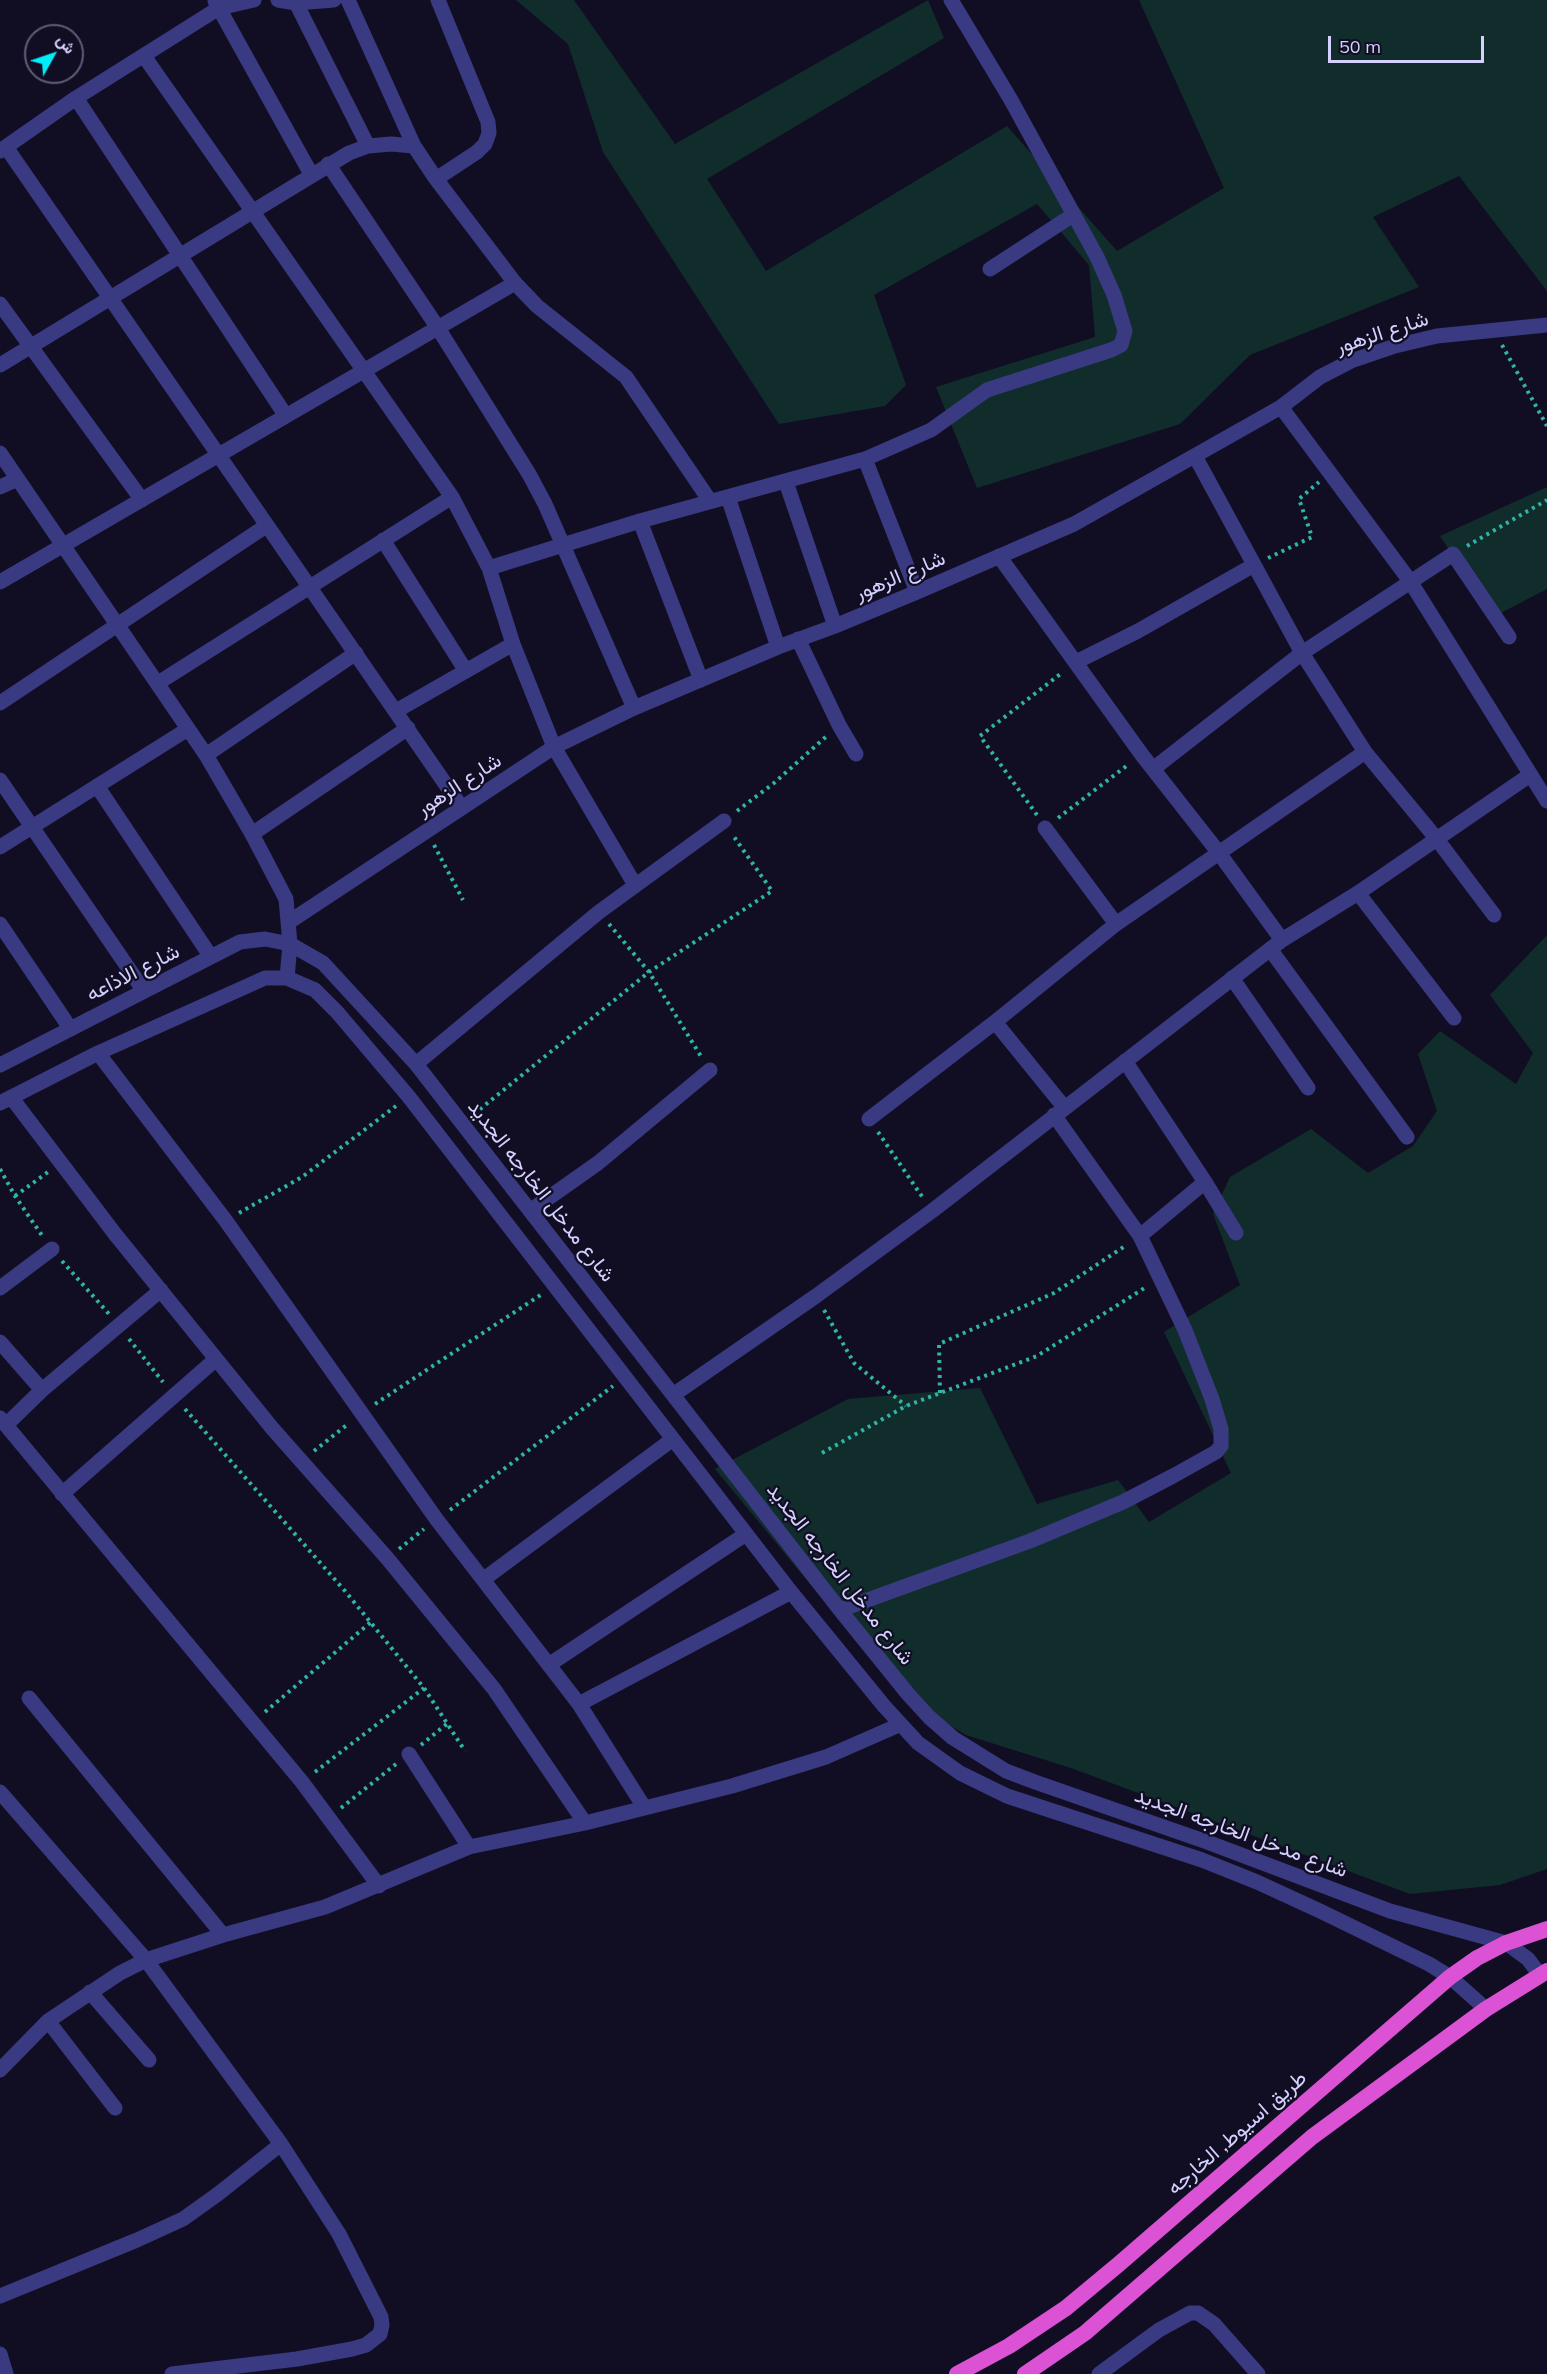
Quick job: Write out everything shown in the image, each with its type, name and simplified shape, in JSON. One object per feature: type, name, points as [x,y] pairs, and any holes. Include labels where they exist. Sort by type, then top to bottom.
[{"type":"highway","name":"طريق اسيوط, الخارجه","points":[[957,2374],[1009,2346],[1075,2300],[1119,2265],[1450,1977],[1476,1958],[1506,1943],[1547,1929]]},
{"type":"highway","points":[[1025,2374],[1085,2333],[1312,2137],[1485,2009],[1543,1973]]},
{"type":"street","points":[[254,0],[217,4],[144,56],[76,98],[3,149],[110,297],[462,808]]},
{"type":"street","points":[[278,0],[296,3],[334,0]]},
{"type":"street","points":[[348,0],[414,146],[435,179],[515,283],[537,306],[626,377],[710,501]]},
{"type":"street","points":[[435,179],[477,152],[485,144],[489,133],[488,122],[438,0]]},
{"type":"street","points":[[489,568],[640,521],[865,459],[931,430],[987,390],[1121,345],[1125,331],[1114,295],[1097,257],[1011,100],[951,0]]},
{"type":"street","points":[[296,3],[368,146]]},
{"type":"street","points":[[217,4],[311,174]]},
{"type":"street","points":[[144,56],[452,497],[489,568],[513,644],[554,747],[635,885]]},
{"type":"street","points":[[76,98],[286,416]]},
{"type":"street","points":[[0,365],[328,164],[368,146],[391,144],[414,146]]},
{"type":"street","points":[[328,164],[438,328],[529,474],[545,504],[634,708]]},
{"type":"street","points":[[990,269],[1073,215]]},
{"type":"street","points":[[0,582],[515,283]]},
{"type":"street","points":[[0,304],[142,500]]},
{"type":"street","name":"شارع الزهور","points":[[289,922],[554,747],[634,708],[778,646],[835,626],[1074,524],[1281,407],[1320,377],[1352,361],[1395,346],[1437,336],[1547,325]]},
{"type":"street","points":[[1281,407],[1410,581],[1547,801]]},
{"type":"street","points":[[0,453],[206,755],[252,834],[286,899],[290,944],[287,978],[265,978],[245,985],[98,1053],[6,1100],[216,1359],[387,1558],[494,1689],[585,1823]]},
{"type":"street","points":[[1195,456],[1302,653],[1365,752],[1436,838],[1494,915]]},
{"type":"street","points":[[865,459],[917,592]]},
{"type":"street","points":[[0,487],[18,479]]},
{"type":"street","points":[[786,482],[835,626]]},
{"type":"street","points":[[158,683],[452,497]]},
{"type":"street","points":[[728,497],[778,646]]},
{"type":"street","points":[[640,521],[701,680]]},
{"type":"street","points":[[0,703],[266,526]]},
{"type":"street","points":[[383,540],[466,671]]},
{"type":"street","points":[[1153,769],[1302,653],[1453,554],[1509,637]]},
{"type":"street","points":[[999,556],[1142,755],[1219,853],[1276,945],[1407,1137]]},
{"type":"street","points":[[1076,662],[1138,631],[1254,565]]},
{"type":"street","points":[[798,639],[839,725],[856,754]]},
{"type":"street","points":[[396,711],[513,644]]},
{"type":"street","points":[[206,755],[356,653]]},
{"type":"street","points":[[252,834],[408,728]]},
{"type":"street","points":[[0,847],[188,729]]},
{"type":"street","points":[[869,1119],[995,1022],[1116,924],[1365,752]]},
{"type":"street","points":[[673,1395],[816,1296],[932,1211],[1276,945],[1358,893],[1530,775]]},
{"type":"street","points":[[0,780],[144,991]]},
{"type":"street","points":[[97,786],[211,957]]},
{"type":"street","points":[[416,1064],[599,912],[724,821]]},
{"type":"street","points":[[1045,828],[1116,924]]},
{"type":"street","points":[[1358,893],[1454,1018]]},
{"type":"street","points":[[0,924],[70,1028]]},
{"type":"street","name":"شارع الاذاعه","points":[[0,1065],[240,942],[265,939],[290,944]]},
{"type":"street","name":"شارع مدخل الخارجه الجديد","points":[[290,944],[323,963],[356,996],[416,1064],[840,1610],[929,1717],[952,1738],[978,1756],[1006,1771],[1035,1782],[1148,1821],[1413,1919],[1506,1943],[1543,1973]]},
{"type":"street","name":"شارع مدخل الخارجه الجديد","points":[[287,978],[315,990],[337,1012],[409,1097],[791,1592],[899,1725],[938,1759],[991,1789],[1202,1860],[1257,1882],[1404,1951],[1450,1977],[1485,2009]]},
{"type":"street","points":[[1232,978],[1308,1088]]},
{"type":"street","points":[[840,1610],[1030,1541],[1123,1502],[1216,1452],[1223,1441],[1212,1398],[1185,1330],[1140,1236],[1059,1111],[995,1022]]},
{"type":"street","points":[[98,1053],[226,1221],[437,1520],[579,1704],[644,1808]]},
{"type":"street","points":[[1125,1061],[1236,1233]]},
{"type":"street","points":[[530,1211],[598,1163],[710,1070]]},
{"type":"street","points":[[1140,1236],[1205,1182]]},
{"type":"street","points":[[0,1288],[52,1250]]},
{"type":"street","points":[[161,1290],[3,1422],[302,1782],[379,1886]]},
{"type":"street","points":[[0,1342],[42,1390]]},
{"type":"street","points":[[62,1494],[216,1359]]},
{"type":"street","points":[[484,1579],[673,1439]]},
{"type":"street","points":[[549,1664],[746,1534]]},
{"type":"street","points":[[579,1704],[791,1592]]},
{"type":"street","points":[[29,1698],[223,1935]]},
{"type":"street","points":[[0,2070],[48,2021],[90,1992],[146,1960],[325,1906],[379,1886],[469,1847],[585,1823],[732,1785],[826,1757],[899,1725]]},
{"type":"street","points":[[409,1754],[469,1847]]},
{"type":"street","points":[[0,1792],[146,1960],[281,2144],[344,2244],[381,2317],[380,2334],[366,2345],[352,2349],[297,2359],[172,2374]]},
{"type":"street","points":[[1320,1911],[1329,1887]]},
{"type":"street","points":[[90,1992],[149,2060]]},
{"type":"street","points":[[48,2021],[116,2108]]},
{"type":"street","points":[[0,2296],[183,2219],[219,2194],[281,2144]]},
{"type":"street","points":[[1099,2374],[1159,2330],[1190,2313],[1198,2313],[1214,2324],[1258,2374]]},
{"type":"street","points":[[0,2354],[6,2374]]},
{"type":"path","points":[[1493,329],[1547,426]]},
{"type":"path","points":[[1254,565],[1312,537],[1299,499],[1331,472]]},
{"type":"path","points":[[1453,554],[1547,500]]},
{"type":"path","points":[[1076,662],[980,736],[1045,828],[1142,755]]},
{"type":"path","points":[[462,1122],[494,1099],[649,972],[772,891],[724,821],[774,783],[839,725]]},
{"type":"path","points":[[427,831],[463,900]]},
{"type":"path","points":[[599,912],[649,972],[710,1070]]},
{"type":"path","points":[[226,1221],[302,1177],[409,1097]]},
{"type":"path","points":[[869,1119],[932,1211]]},
{"type":"path","points":[[15,1196],[60,1164]]},
{"type":"path","points":[[0,1169],[15,1196],[52,1250],[118,1324],[174,1397],[371,1622],[423,1688],[465,1751]]},
{"type":"path","points":[[940,1393],[939,1344],[1054,1293],[1140,1236]]},
{"type":"path","points":[[822,1453],[906,1406],[1037,1356],[1161,1277]]},
{"type":"path","points":[[302,1461],[362,1413],[555,1285]]},
{"type":"path","points":[[816,1296],[854,1363],[906,1406]]},
{"type":"path","points":[[387,1558],[626,1376]]},
{"type":"path","points":[[253,1722],[371,1622]]},
{"type":"path","points":[[302,1782],[423,1688]]},
{"type":"path","points":[[330,1817],[448,1723]]},
{"type":"green space","points":[[516,0],[574,0],[675,144],[928,0],[944,38],[707,179],[766,271],[1007,126],[1117,251],[1224,188],[1139,0],[1547,0],[1547,291],[1459,176],[1373,217],[1419,287],[1250,355],[1180,424],[977,488],[936,387],[1095,337],[1089,265],[1037,204],[874,295],[906,385],[885,406],[779,424],[603,152],[568,44]]},
{"type":"green space","points":[[1547,487],[1547,589],[1493,617],[1440,536]]},
{"type":"green space","points":[[1547,935],[1547,1869],[1500,1885],[1410,1894],[1071,1768],[966,1735],[904,1698],[715,1469],[848,1399],[980,1388],[1037,1504],[1118,1480],[1149,1522],[1231,1473],[1164,1332],[1240,1285],[1213,1214],[1230,1177],[1311,1129],[1368,1173],[1413,1146],[1437,1111],[1418,1054],[1440,1031],[1516,1084],[1533,1053],[1490,995]]}]
